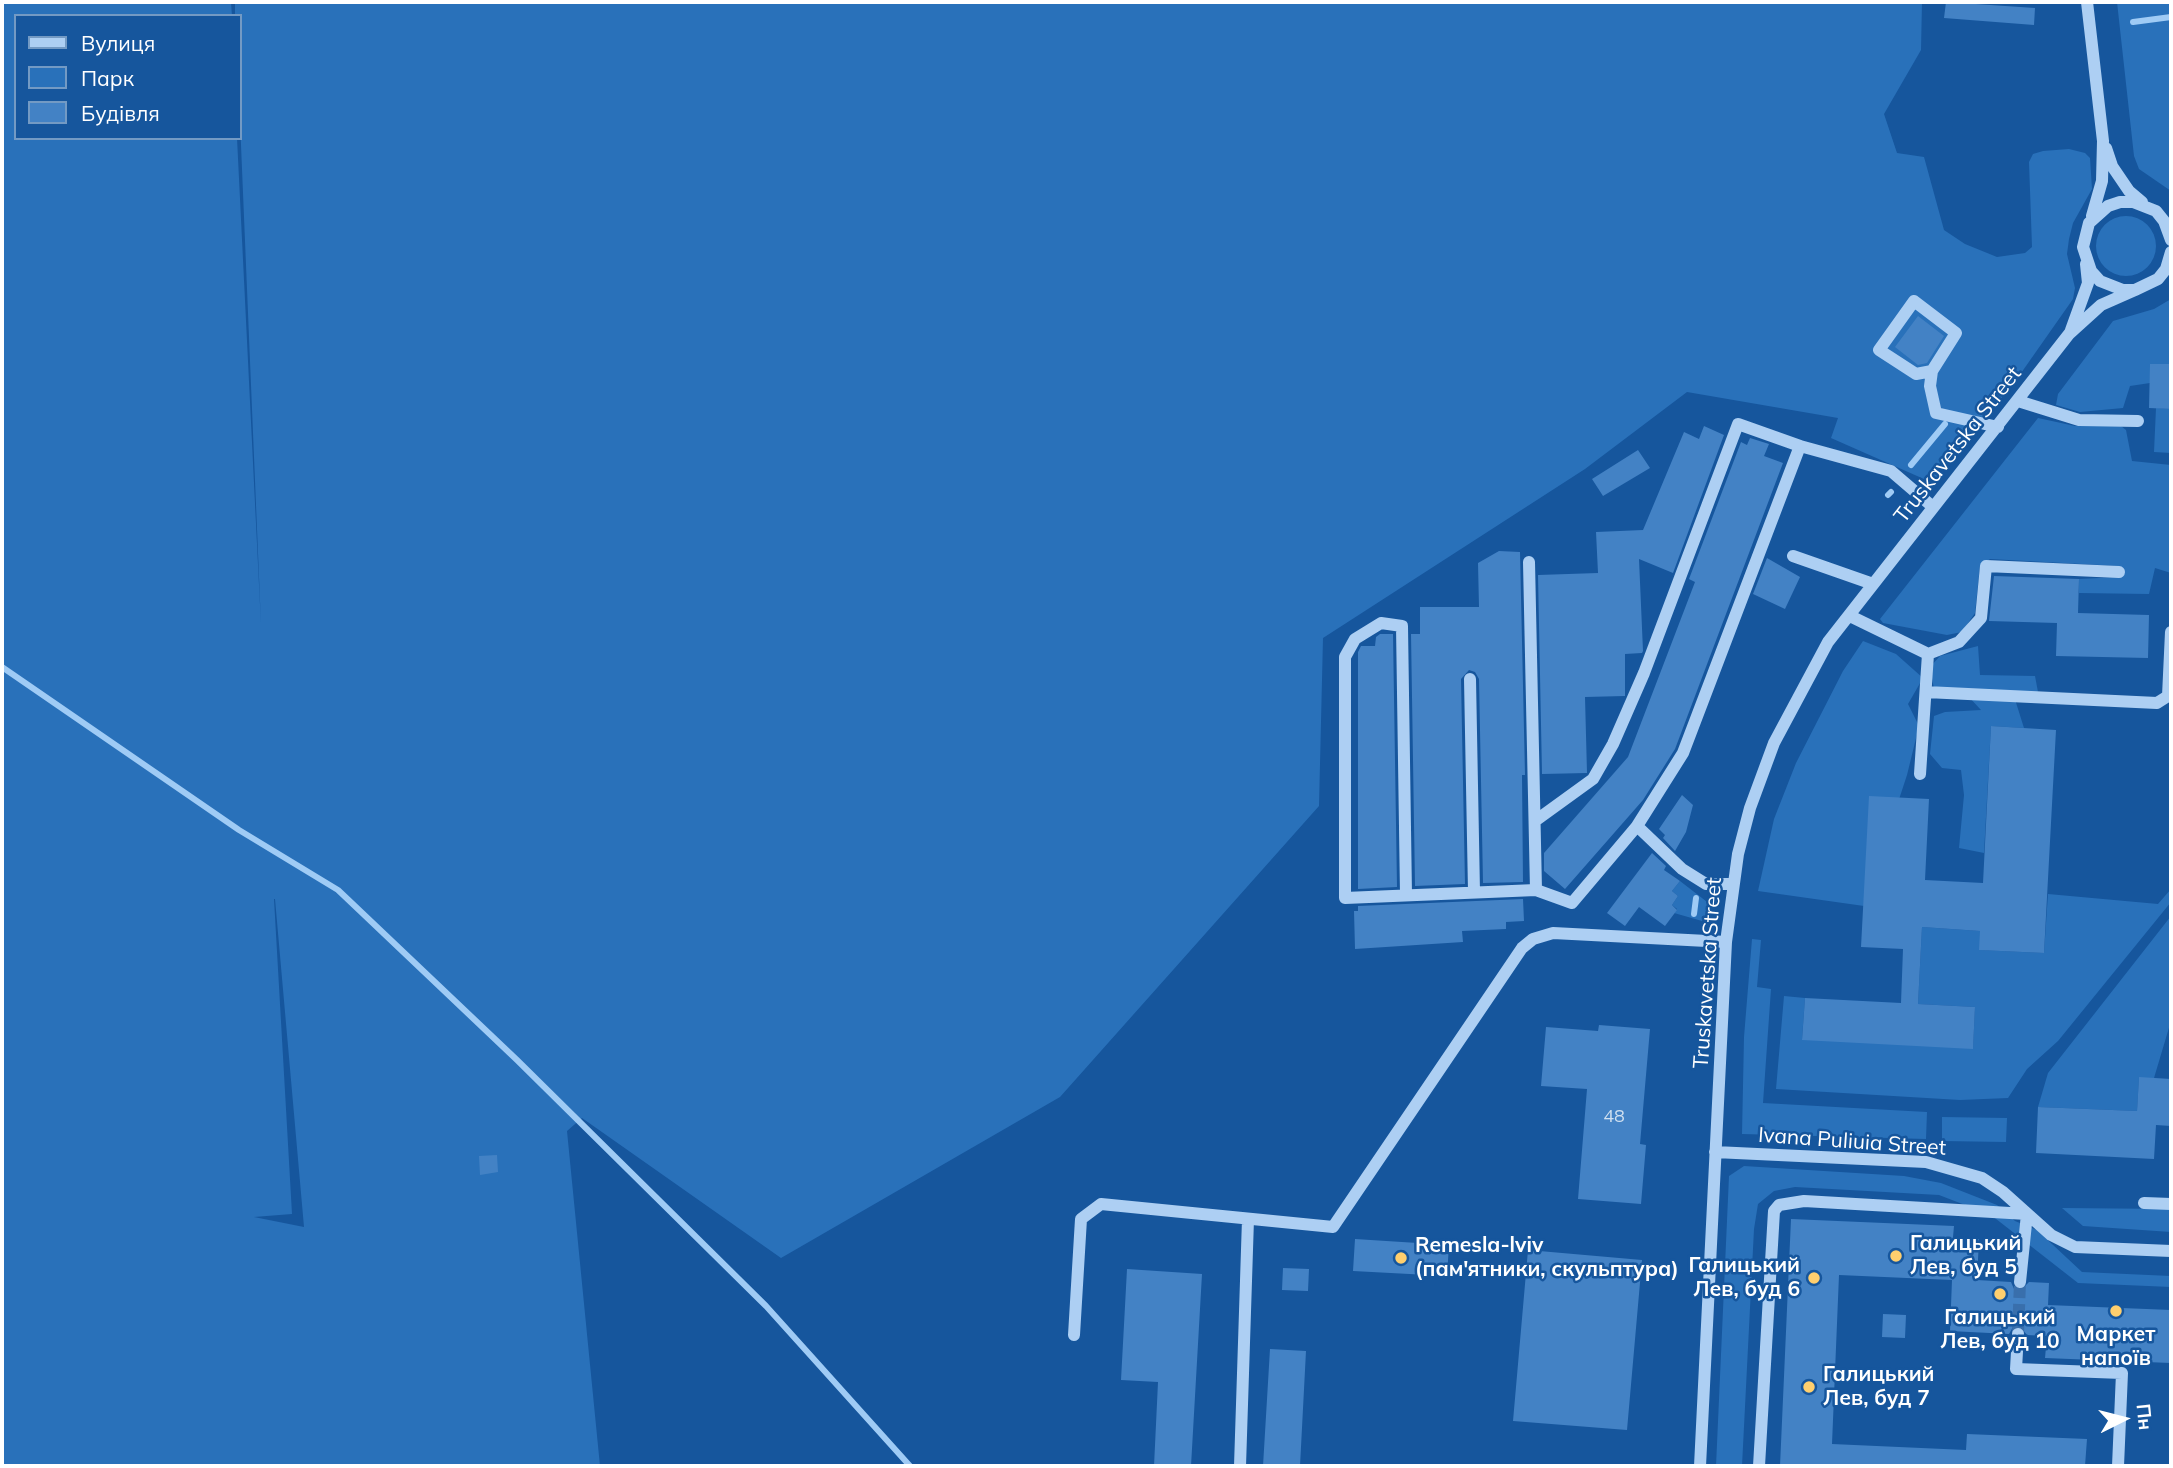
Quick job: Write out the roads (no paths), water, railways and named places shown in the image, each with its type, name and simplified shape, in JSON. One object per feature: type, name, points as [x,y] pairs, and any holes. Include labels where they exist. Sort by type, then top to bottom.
[{"type":"street","points":[[2087,2],[2103,141],[2102,181],[2090,223]]},
{"type":"street","points":[[2103,141],[2112,166],[2129,191],[2164,221],[2171,235]]},
{"type":"street","points":[[2090,223],[2108,206],[2133,201],[2145,205]]},
{"type":"street","name":"Truskavetska Street","points":[[2069,334],[2088,283],[2083,247],[2090,223]]},
{"type":"street","points":[[2141,288],[2166,269],[2171,252]]},
{"type":"street","points":[[2085,260],[2100,281],[2123,290],[2171,279]]},
{"type":"street","name":"Truskavetska Street","points":[[1700,1466],[1726,942],[1733,884],[1750,808],[1774,743],[1828,642],[2069,334],[2101,305],[2141,288]]},
{"type":"street","points":[[1932,371],[1916,374],[1879,351],[1914,301],[1956,333],[1932,371],[1930,386],[1936,413],[1997,428]]},
{"type":"street","points":[[2018,401],[2078,420],[2138,421]]},
{"type":"street","points":[[1535,821],[1592,779],[1613,744],[1644,673],[1738,424],[1800,446],[1891,471],[1933,508]]},
{"type":"street","points":[[1406,895],[1402,626],[1381,623],[1354,639],[1345,657],[1345,898],[1536,890],[1572,903],[1637,826],[1683,753],[1800,446]]},
{"type":"street","points":[[1793,556],[1873,584]]},
{"type":"street","points":[[1529,562],[1536,890]]},
{"type":"street","points":[[1850,616],[1927,654],[1959,642],[1981,618],[1986,566],[2119,572]]},
{"type":"street","points":[[1926,692],[2157,703],[2168,696],[2171,632]]},
{"type":"street","points":[[1920,774],[1927,654]]},
{"type":"street","points":[[1470,679],[1474,892]]},
{"type":"street","points":[[1637,826],[1690,874],[1706,884],[1733,884]]},
{"type":"street","points":[[1074,1335],[1082,1219],[1101,1204],[1334,1227],[1522,948],[1533,939],[1553,933],[1726,942]]},
{"type":"street","name":"Ivana Puliuia Street","points":[[1715,1152],[1926,1162],[1982,1178],[2051,1235],[2075,1247],[2171,1251]]},
{"type":"street","points":[[1759,1466],[1774,1211],[1779,1205],[1804,1201],[2026,1214],[2020,1282]]},
{"type":"street","points":[[2144,1203],[2171,1204]]},
{"type":"street","points":[[1240,1466],[1248,1219]]},
{"type":"street","points":[[2018,1334],[2016,1369],[2122,1373],[2119,1466]]},
{"type":"waterway","points":[[2133,22],[2171,17]]},
{"type":"waterway","points":[[1911,465],[1945,424]]},
{"type":"waterway","points":[[1888,495],[1891,492]]},
{"type":"waterway","points":[[2,667],[239,830],[338,890],[517,1060],[766,1306],[910,1466]]},
{"type":"waterway","points":[[1694,914],[1696,898]]},
{"type":"tunnel","points":[[2018,1334],[2020,1282]]},
{"type":"place","name":"Галицький Лев, буд 5","points":[[1896,1256]]},
{"type":"place","name":"Remesla-lviv (пам'ятники, скульптура)","points":[[1401,1258]]},
{"type":"place","name":"Галицький Лев, буд 6","points":[[1814,1278]]},
{"type":"place","name":"Галицький Лев, буд 10","points":[[2000,1294]]},
{"type":"place","name":"Маркет напоїв","points":[[2116,1311]]},
{"type":"place","name":"Галицький Лев, буд 7","points":[[1809,1387]]}]
